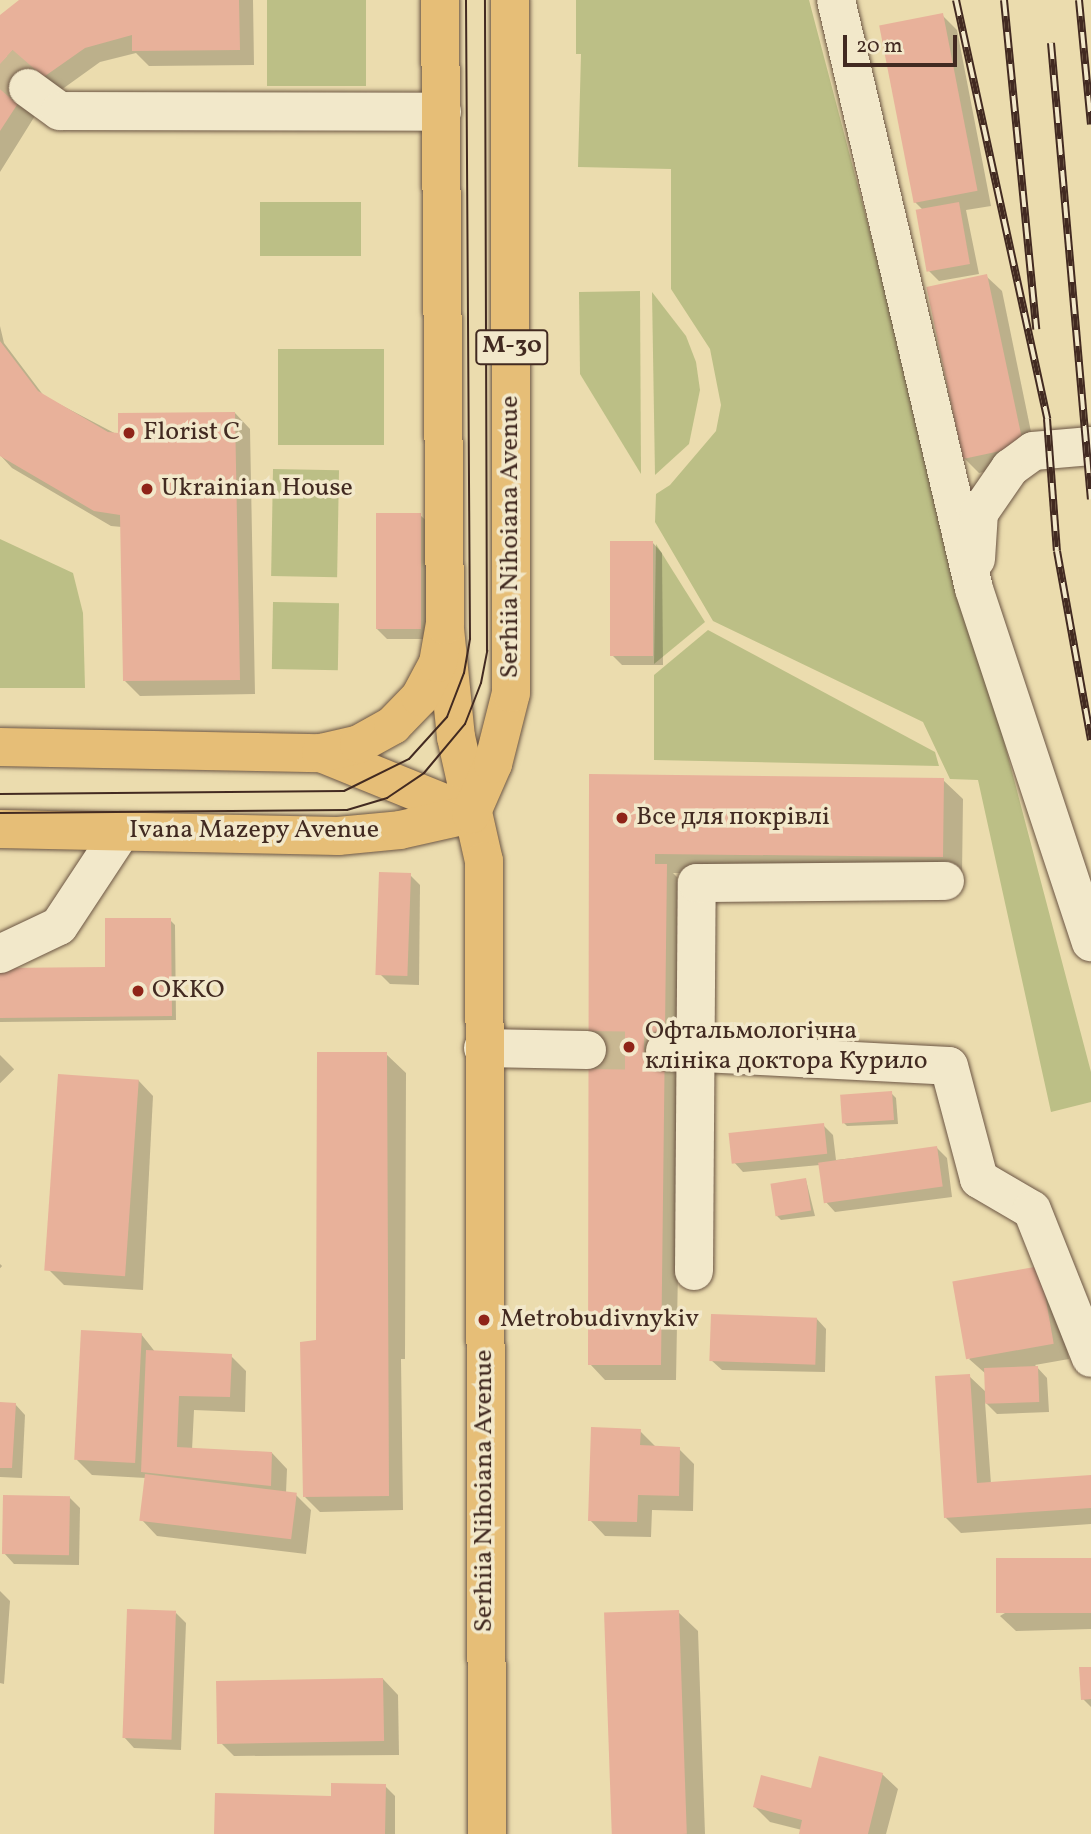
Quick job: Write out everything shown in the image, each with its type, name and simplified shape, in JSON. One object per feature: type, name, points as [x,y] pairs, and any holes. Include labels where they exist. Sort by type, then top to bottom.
[{"type":"main road","name":"Serhiia Nihoiana Avenue","points":[[440,0],[445,625],[456,737],[471,814],[484,860],[482,1048],[487,1834]]},
{"type":"main road","name":"Serhiia Nihoiana Avenue","points":[[471,814],[493,764],[510,693],[510,0]]},
{"type":"main road","name":"Ivana Mazepy Avenue","points":[[0,747],[321,754],[359,744],[393,725],[419,697],[438,663],[445,625]]},
{"type":"main road","name":"Ivana Mazepy Avenue","points":[[321,754],[471,814]]},
{"type":"main road","name":"Ivana Mazepy Avenue","points":[[0,829],[338,836],[400,830],[471,814]]},
{"type":"lane","points":[[835,0],[974,589],[1091,942]]},
{"type":"lane","points":[[28,88],[60,111],[442,112]]},
{"type":"lane","points":[[974,589],[979,513],[1010,468],[1033,451],[1091,446]]},
{"type":"lane","points":[[0,954],[59,926],[121,832]]},
{"type":"lane","points":[[694,1271],[679,1052],[697,883],[944,881]]},
{"type":"lane","points":[[482,1048],[587,1051]]},
{"type":"lane","points":[[679,1052],[949,1066],[979,1179],[1032,1210],[1091,1358]]},
{"type":"green space","points":[[267,0],[366,0],[366,86],[267,86]]},
{"type":"green space","points":[[576,0],[809,0],[1091,1072],[1091,1102],[1051,1112],[978,780],[950,779],[923,722],[713,621],[655,522],[656,494],[670,485],[716,431],[721,405],[710,349],[671,289],[671,169],[578,167],[581,54],[576,54]]},
{"type":"green space","points":[[260,202],[361,202],[361,256],[260,256]]},
{"type":"green space","points":[[640,291],[641,474],[580,374],[579,292]]},
{"type":"green space","points":[[652,292],[686,336],[696,362],[700,390],[689,444],[655,475]]},
{"type":"green space","points":[[278,349],[384,349],[384,445],[278,445]]},
{"type":"green space","points":[[273,469],[339,470],[337,577],[271,576]]},
{"type":"green space","points":[[0,539],[73,573],[83,613],[85,688],[0,688]]},
{"type":"green space","points":[[656,544],[705,622],[654,664]]},
{"type":"green space","points":[[273,602],[339,603],[338,670],[272,669]]},
{"type":"green space","points":[[708,630],[935,752],[939,766],[654,760],[654,675]]},
{"type":"building","points":[[19,0],[239,0],[240,50],[132,51],[132,35],[85,48],[28,88],[0,131],[0,15]]},
{"type":"building","points":[[943,13],[978,191],[914,203],[879,25]]},
{"type":"building","points":[[959,202],[970,264],[927,272],[916,210]]},
{"type":"building","points":[[987,274],[1024,446],[963,459],[926,287]]},
{"type":"building","name":"Ukrainian House","points":[[0,341],[38,391],[108,432],[118,433],[118,413],[235,412],[240,680],[123,681],[120,515],[94,511],[0,456]]},
{"type":"building","points":[[376,513],[421,513],[421,629],[376,629]]},
{"type":"building","points":[[610,541],[653,541],[653,656],[610,656]]},
{"type":"building","points":[[589,774],[944,778],[943,857],[655,854],[655,864],[667,864],[661,1365],[588,1365]]},
{"type":"building","points":[[379,872],[411,873],[407,976],[375,975]]},
{"type":"building","points":[[105,918],[171,918],[172,1016],[0,1018],[0,968],[105,967]]},
{"type":"building","points":[[317,1052],[387,1052],[389,1496],[303,1497],[300,1342],[316,1340]]},
{"type":"building","points":[[58,1074],[139,1080],[125,1276],[44,1271]]},
{"type":"building","points":[[892,1091],[894,1120],[842,1124],[840,1095]]},
{"type":"building","points":[[824,1123],[827,1154],[732,1164],[729,1133]]},
{"type":"building","points":[[937,1146],[943,1187],[824,1203],[818,1163]]},
{"type":"building","points":[[806,1178],[811,1211],[776,1216],[770,1184]]},
{"type":"building","points":[[1040,1266],[1054,1344],[966,1359],[952,1281]]},
{"type":"building","points":[[711,1314],[817,1318],[815,1365],[709,1361]]},
{"type":"building","points":[[81,1330],[142,1333],[135,1463],[74,1460]]},
{"type":"building","points":[[146,1350],[232,1354],[230,1397],[179,1396],[177,1447],[272,1452],[271,1486],[141,1472]]},
{"type":"building","points":[[1038,1366],[1039,1402],[985,1404],[984,1368]]},
{"type":"building","points":[[970,1374],[977,1483],[1091,1475],[1091,1508],[944,1518],[935,1376]]},
{"type":"building","points":[[0,1402],[16,1403],[12,1468],[0,1468]]},
{"type":"building","points":[[591,1427],[641,1429],[640,1445],[680,1447],[679,1496],[638,1495],[637,1522],[588,1521]]},
{"type":"building","points":[[145,1474],[297,1493],[291,1539],[139,1521]]},
{"type":"building","points":[[3,1495],[70,1496],[69,1555],[2,1554]]},
{"type":"building","points":[[996,1558],[1091,1558],[1091,1613],[996,1613]]},
{"type":"building","points":[[127,1609],[176,1611],[171,1740],[122,1738]]},
{"type":"building","points":[[679,1610],[687,1834],[612,1834],[604,1613]]},
{"type":"building","points":[[1079,1667],[1091,1667],[1091,1699],[1081,1700]]},
{"type":"building","points":[[383,1678],[384,1741],[217,1744],[216,1681]]},
{"type":"building","points":[[819,1756],[883,1773],[868,1834],[799,1834],[802,1820],[753,1807],[761,1775],[811,1788]]},
{"type":"building","points":[[331,1783],[386,1784],[385,1834],[214,1834],[215,1793],[331,1796]]},
{"type":"tunnel","points":[[0,64],[28,88]]},
{"type":"tunnel","points":[[587,1050],[665,1051]]},
{"type":"tram line","points":[[0,794],[344,791],[409,759],[447,717],[464,673],[470,639],[466,0]]},
{"type":"tram line","points":[[0,813],[347,810],[387,798],[424,773],[465,724],[481,683],[487,651],[485,0]]},
{"type":"railway","points":[[956,0],[1047,419],[1057,551],[1091,740]]},
{"type":"railway","points":[[1004,0],[1036,329]]},
{"type":"railway","points":[[1079,0],[1091,124]]},
{"type":"railway","points":[[1051,43],[1091,499]]},
{"type":"place","name":"Florist C","points":[[129,433]]},
{"type":"place","name":"Ukrainian House","points":[[147,489]]},
{"type":"place","name":"Все для покрівлі","points":[[622,818]]},
{"type":"place","name":"OKKO","points":[[138,991]]},
{"type":"place","name":"Офтальмологічна клініка доктора Курило","points":[[629,1047]]},
{"type":"place","name":"Metrobudivnykiv","points":[[484,1320]]}]
